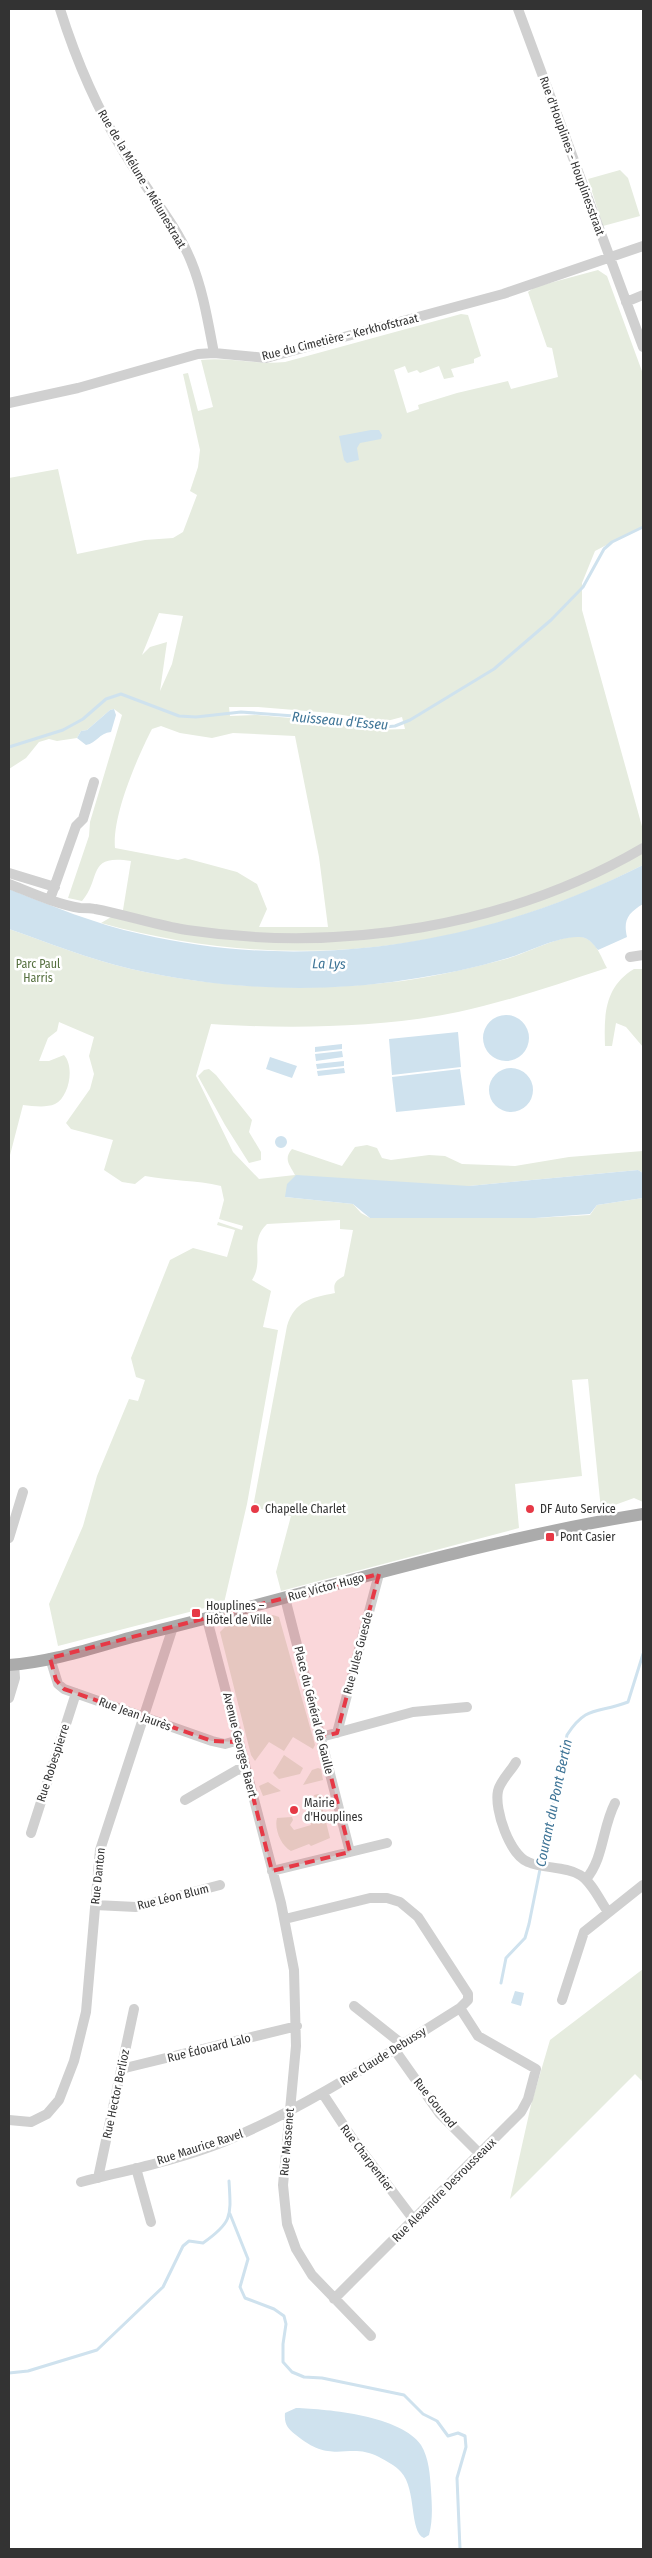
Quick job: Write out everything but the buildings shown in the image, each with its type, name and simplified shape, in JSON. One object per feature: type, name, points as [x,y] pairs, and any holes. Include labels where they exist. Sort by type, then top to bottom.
[{"type":"main road","name":"Rue Victor Hugo","points":[[11,1665],[50,1658],[207,1620],[285,1598],[549,1531],[643,1514]]},
{"type":"street","name":"Rue de la Mélune - Mélunestraat","points":[[60,9],[78,60],[103,116],[191,261],[199,285],[214,353]]},
{"type":"street","name":"Rue d'Houplines - Houplinesstraat","points":[[518,9],[643,347]]},
{"type":"street","name":"Rue du Cimetière - Kerkhofstraat","points":[[9,403],[78,388],[198,354],[214,353],[266,358],[503,294],[610,259],[643,246]]},
{"type":"street","points":[[626,302],[643,296]]},
{"type":"street","points":[[50,899],[76,826],[83,819],[94,782]]},
{"type":"street","points":[[9,884],[50,899],[138,920],[215,933],[298,938],[393,932],[480,915],[534,899],[580,880],[643,848]]},
{"type":"street","points":[[9,873],[55,888]]},
{"type":"street","points":[[630,957],[643,955]]},
{"type":"street","points":[[9,1538],[23,1492]]},
{"type":"street","name":"Rue Jules Guesde","points":[[337,1733],[379,1574]]},
{"type":"street","name":"Place du Général de Gaulle","points":[[285,1598],[350,1852]]},
{"type":"street","name":"Avenue Georges Baert","points":[[207,1620],[285,1919]]},
{"type":"street","name":"Rue Danton","points":[[9,2120],[26,2123],[47,2114],[60,2100],[77,2052],[86,2012],[101,1843],[173,1627]]},
{"type":"street","name":"Rue Jean Jaurès","points":[[50,1658],[58,1684],[76,1693],[219,1743],[239,1740]]},
{"type":"street","points":[[9,1698],[14,1678],[11,1665]]},
{"type":"street","name":"Rue Robespierre","points":[[31,1832],[76,1693]]},
{"type":"street","points":[[321,1737],[413,1712],[467,1707]]},
{"type":"street","points":[[516,1762],[498,1791],[501,1821],[518,1856],[532,1864],[574,1872],[586,1879],[608,1912]]},
{"type":"street","points":[[185,1800],[237,1770],[246,1768]]},
{"type":"street","points":[[586,1879],[595,1867],[608,1816],[614,1804]]},
{"type":"street","points":[[272,1871],[387,1842]]},
{"type":"street","name":"Rue Léon Blum","points":[[94,1905],[136,1908],[220,1885]]},
{"type":"street","points":[[562,2000],[581,1938],[588,1928],[643,1885]]},
{"type":"street","name":"Rue Claude Debussy","points":[[285,1919],[370,1898],[387,1898],[400,1902],[418,1918],[468,1994],[466,2003],[460,2008],[323,2094],[290,2112]]},
{"type":"street","name":"Rue Massenet","points":[[285,1919],[294,1970],[297,2026],[283,2185],[287,2224],[293,2242],[306,2266],[334,2299],[371,2336]]},
{"type":"street","name":"Rue Gounod","points":[[354,2006],[398,2047],[440,2114],[480,2154]]},
{"type":"street","name":"Rue Alexandre Desrousseaux","points":[[334,2299],[524,2108],[536,2069],[478,2036],[460,2008]]},
{"type":"street","name":"Rue Hector Berlioz","points":[[98,2178],[134,2010]]},
{"type":"street","name":"Rue Édouard Lalo","points":[[121,2069],[297,2026]]},
{"type":"street","name":"Rue Charpentier","points":[[323,2094],[352,2138],[414,2220]]},
{"type":"street","name":"Rue Maurice Ravel","points":[[81,2182],[221,2143],[290,2112]]},
{"type":"street","points":[[136,2168],[151,2222]]},
{"type":"highlighted area","points":[[379,1574],[337,1733],[321,1737],[350,1852],[272,1871],[239,1742],[212,1741],[64,1689],[56,1680],[50,1658]]},
{"type":"green space","points":[[620,170],[628,178],[640,216],[603,226],[588,179]]},
{"type":"green space","points":[[598,270],[607,276],[643,374],[643,526],[595,551],[582,583],[582,610],[643,830],[643,865],[578,895],[512,919],[445,936],[378,946],[309,951],[240,948],[171,939],[101,923],[123,910],[131,861],[107,861],[97,870],[92,884],[82,901],[68,898],[89,836],[90,822],[122,715],[114,709],[110,710],[87,730],[81,731],[77,738],[57,741],[49,739],[39,742],[26,758],[9,769],[9,478],[58,469],[77,554],[145,540],[173,538],[183,532],[197,495],[190,491],[198,467],[200,450],[183,374],[188,373],[198,411],[213,407],[201,360],[285,362],[461,314],[468,315],[481,356],[474,359],[474,363],[451,369],[454,377],[444,379],[439,366],[420,373],[417,370],[408,373],[405,366],[394,370],[407,413],[419,409],[418,405],[457,393],[508,381],[511,389],[558,377],[552,348],[547,347],[528,292],[535,287]],"holes":[[[159,613],[183,616],[172,664],[160,691],[167,642],[150,647],[142,655]],[[229,707],[258,707],[331,713],[383,722],[402,717],[405,729],[375,730],[335,722],[257,715],[230,716]],[[161,726],[180,733],[212,738],[233,733],[295,736],[319,857],[328,927],[259,927],[267,909],[257,884],[237,872],[185,858],[178,860],[115,848],[117,820],[121,804],[139,755],[152,729]]]},
{"type":"green space","name":"Parc Paul Harris","points":[[9,929],[84,956],[131,969],[198,981],[266,987],[334,987],[402,981],[506,959],[565,938],[582,937],[591,942],[598,949],[607,968],[477,1008],[398,1021],[334,1026],[303,1027],[211,1024],[196,1076],[233,1152],[259,1179],[295,1175],[288,1159],[292,1149],[342,1166],[355,1147],[367,1145],[377,1148],[382,1158],[391,1160],[429,1155],[445,1156],[462,1164],[515,1166],[569,1157],[643,1151],[643,1173],[638,1170],[469,1186],[285,1197],[353,1204],[361,1213],[370,1218],[535,1218],[590,1215],[597,1205],[643,1198],[643,1502],[634,1498],[601,1510],[588,1379],[572,1380],[582,1476],[515,1484],[519,1528],[281,1591],[276,1572],[291,1516],[253,1507],[287,1326],[294,1311],[299,1306],[311,1299],[335,1293],[335,1283],[344,1276],[353,1230],[340,1229],[340,1220],[267,1224],[258,1238],[256,1273],[252,1280],[271,1291],[263,1327],[278,1330],[247,1504],[224,1603],[58,1646],[49,1604],[83,1526],[97,1476],[129,1399],[138,1401],[145,1380],[136,1377],[131,1358],[170,1260],[193,1248],[227,1257],[235,1230],[217,1225],[218,1222],[242,1230],[243,1226],[219,1219],[224,1200],[221,1186],[145,1176],[135,1184],[122,1182],[104,1170],[113,1140],[71,1129],[66,1123],[90,1089],[94,1074],[89,1056],[94,1037],[59,1022],[57,1031],[48,1038],[39,1061],[49,1061],[64,1055],[70,1074],[67,1089],[55,1104],[44,1106],[23,1105],[9,1159]]},
{"type":"green space","points":[[634,969],[643,969],[643,1047],[626,1027],[616,1023],[612,1046],[605,1046],[606,1013],[611,993],[624,976]]},
{"type":"green space","points":[[209,1069],[252,1120],[249,1132],[261,1152],[261,1160],[249,1163],[225,1125],[198,1076],[204,1070]]},
{"type":"green space","points":[[273,1615],[279,1617],[315,1745],[313,1749],[293,1737],[284,1751],[269,1742],[255,1761],[251,1755],[220,1632],[225,1627]]},
{"type":"green space","points":[[284,1755],[303,1768],[300,1774],[279,1779],[273,1773]]},
{"type":"green space","points":[[321,1769],[323,1780],[303,1785],[312,1770]]},
{"type":"green space","points":[[268,1782],[281,1791],[263,1796],[259,1786]]},
{"type":"green space","points":[[319,1794],[330,1838],[311,1846],[309,1844],[291,1851],[287,1849],[279,1837],[277,1818],[292,1817],[293,1820],[290,1825],[294,1830],[311,1825],[306,1812],[317,1807],[314,1795]]},
{"type":"green space","points":[[643,1969],[643,2082],[635,2074],[510,2199],[531,2105],[550,2040]]},
{"type":"water","points":[[379,430],[382,435],[381,439],[360,443],[357,448],[359,460],[347,463],[344,460],[339,436]]},
{"type":"water","points":[[114,709],[116,715],[111,732],[86,745],[77,738],[81,731],[87,730],[110,710]]},
{"type":"water","name":"La Lys","points":[[643,865],[643,904],[630,914],[626,921],[627,937],[598,950],[586,939],[581,937],[569,938],[470,968],[418,978],[371,984],[337,987],[267,987],[233,985],[164,976],[115,965],[9,929],[9,889],[90,920],[124,930],[205,946],[270,951],[334,950],[398,944],[461,932],[524,914],[584,892]]},
{"type":"water","points":[[506,1015],[519,1019],[525,1025],[529,1038],[525,1051],[519,1057],[506,1061],[493,1057],[487,1051],[483,1038],[487,1025],[493,1019]]},
{"type":"water","points":[[458,1032],[461,1067],[392,1075],[389,1039]]},
{"type":"water","points":[[342,1044],[342,1049],[315,1052],[315,1047]]},
{"type":"water","points":[[342,1051],[343,1057],[316,1061],[315,1054]]},
{"type":"water","points":[[270,1057],[297,1066],[292,1078],[266,1069]]},
{"type":"water","points":[[344,1061],[344,1066],[317,1069],[316,1064]]},
{"type":"water","points":[[344,1068],[345,1073],[318,1076],[317,1071]]},
{"type":"water","points":[[511,1068],[523,1072],[529,1078],[533,1090],[529,1102],[523,1108],[511,1112],[499,1108],[493,1102],[489,1090],[493,1078],[499,1072]]},
{"type":"water","points":[[460,1069],[465,1105],[396,1112],[392,1077]]},
{"type":"water","points":[[281,1136],[287,1142],[281,1148],[275,1142]]},
{"type":"water","points":[[638,1170],[643,1173],[643,1198],[597,1205],[590,1214],[535,1218],[370,1218],[353,1204],[285,1197],[287,1184],[296,1175],[469,1186]]},
{"type":"water","points":[[515,1991],[524,1993],[521,2006],[511,2003]]},
{"type":"water","points":[[296,2408],[345,2412],[363,2416],[398,2427],[411,2435],[421,2445],[429,2467],[432,2507],[429,2535],[424,2538],[416,2528],[409,2489],[406,2479],[399,2470],[390,2463],[368,2453],[330,2451],[309,2444],[287,2426],[285,2413]]},
{"type":"waterway","name":"Ruisseau d'Esseu","points":[[9,747],[63,730],[83,719],[106,699],[121,694],[179,716],[196,717],[241,712],[334,719],[385,727],[395,726],[410,720],[494,669],[551,620],[583,587],[604,549],[612,542],[643,527]]},
{"type":"waterway","name":"Courant du Pont Bertin","points":[[501,1983],[506,1958],[525,1938],[529,1924],[567,1735],[574,1725],[587,1714],[628,1702],[643,1654]]},
{"type":"waterway","points":[[9,2373],[28,2371],[97,2350],[163,2287],[183,2246],[189,2241],[203,2243],[213,2236],[225,2223],[230,2210],[229,2181]]},
{"type":"waterway","points":[[230,2214],[248,2259],[240,2287],[245,2298],[274,2309],[284,2316],[286,2324],[283,2362],[292,2372],[304,2377],[322,2378],[404,2395],[423,2414],[437,2421],[448,2436],[458,2433],[465,2436],[466,2447],[457,2478],[460,2549]]},
{"type":"place","name":"Chapelle Charlet","points":[[255,1509]]},
{"type":"place","name":"DF Auto Service","points":[[530,1509]]},
{"type":"place","name":"Pont Casier","points":[[550,1537]]},
{"type":"place","name":"Houplines – Hôtel de Ville","points":[[196,1613]]},
{"type":"place","name":"Mairie d'Houplines","points":[[294,1810]]}]
